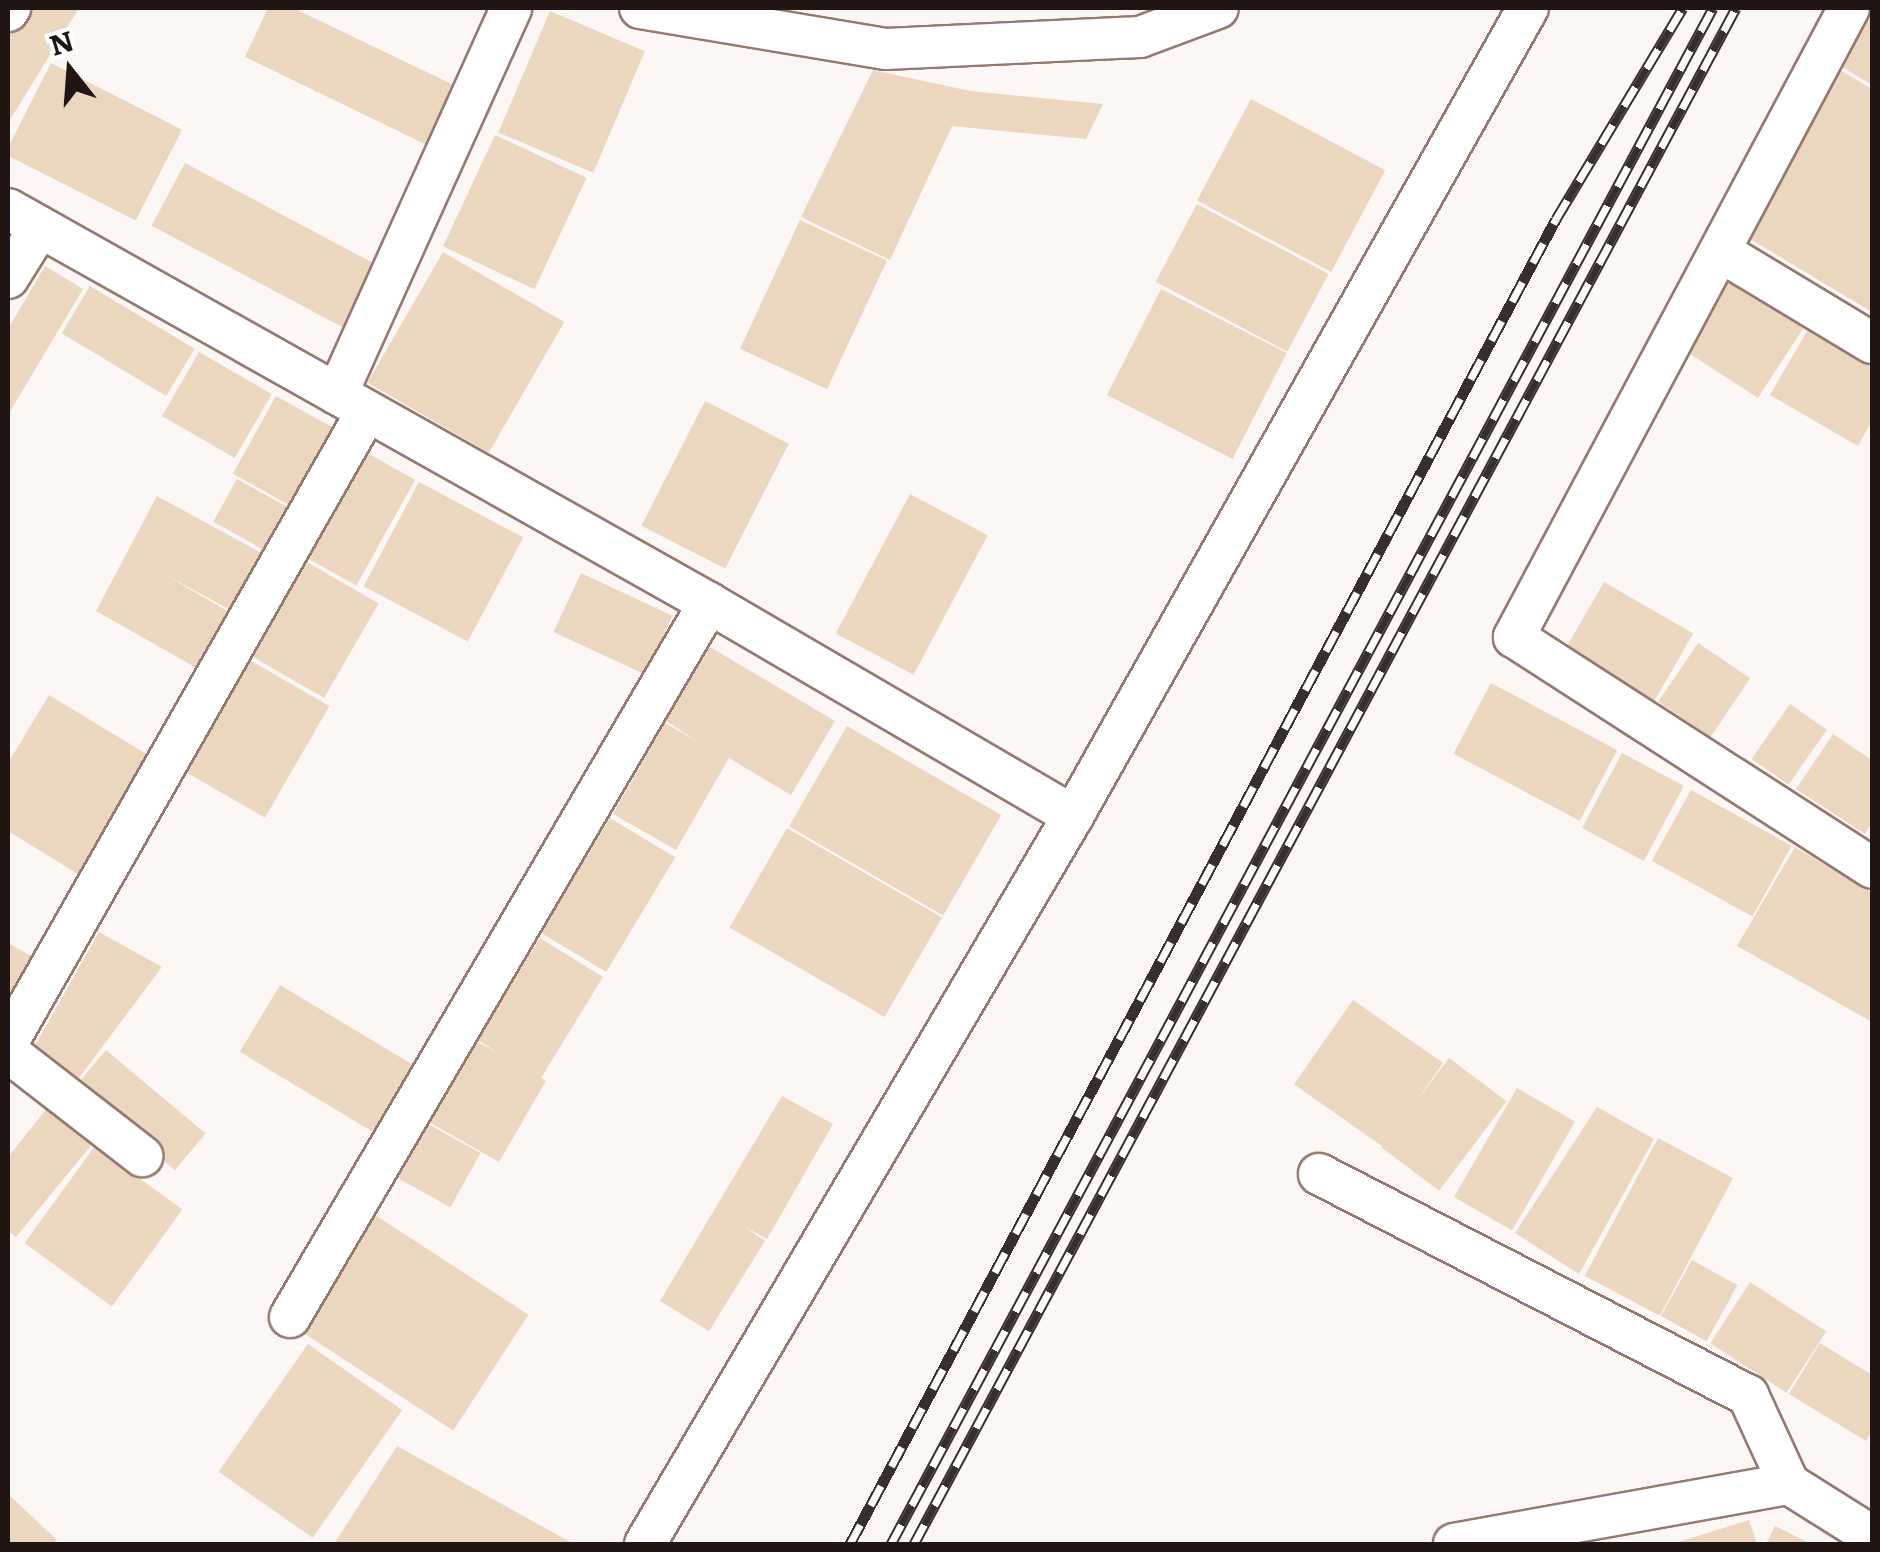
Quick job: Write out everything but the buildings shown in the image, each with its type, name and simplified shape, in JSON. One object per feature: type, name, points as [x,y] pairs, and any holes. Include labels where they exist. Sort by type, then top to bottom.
[{"type":"street","points":[[8,1042],[352,403],[511,8]]},
{"type":"street","points":[[640,8],[886,49],[1140,37],[1218,8]]},
{"type":"street","points":[[646,1544],[1073,816],[1528,8]]},
{"type":"street","points":[[1849,8],[1514,637],[1872,868]]},
{"type":"street","points":[[8,278],[24,218],[708,603],[1073,816]]},
{"type":"street","points":[[1721,252],[1872,342]]},
{"type":"street","points":[[290,1317],[708,603]]},
{"type":"street","points":[[8,1052],[142,1156]]},
{"type":"street","points":[[1319,1174],[1748,1395],[1789,1484],[1872,1536]]},
{"type":"street","points":[[1454,1544],[1608,1530],[1789,1484]]},
{"type":"railway","points":[[850,1544],[1556,219],[1683,8]]},
{"type":"railway","points":[[891,1544],[1713,8]]},
{"type":"railway","points":[[914,1544],[1736,8]]}]
